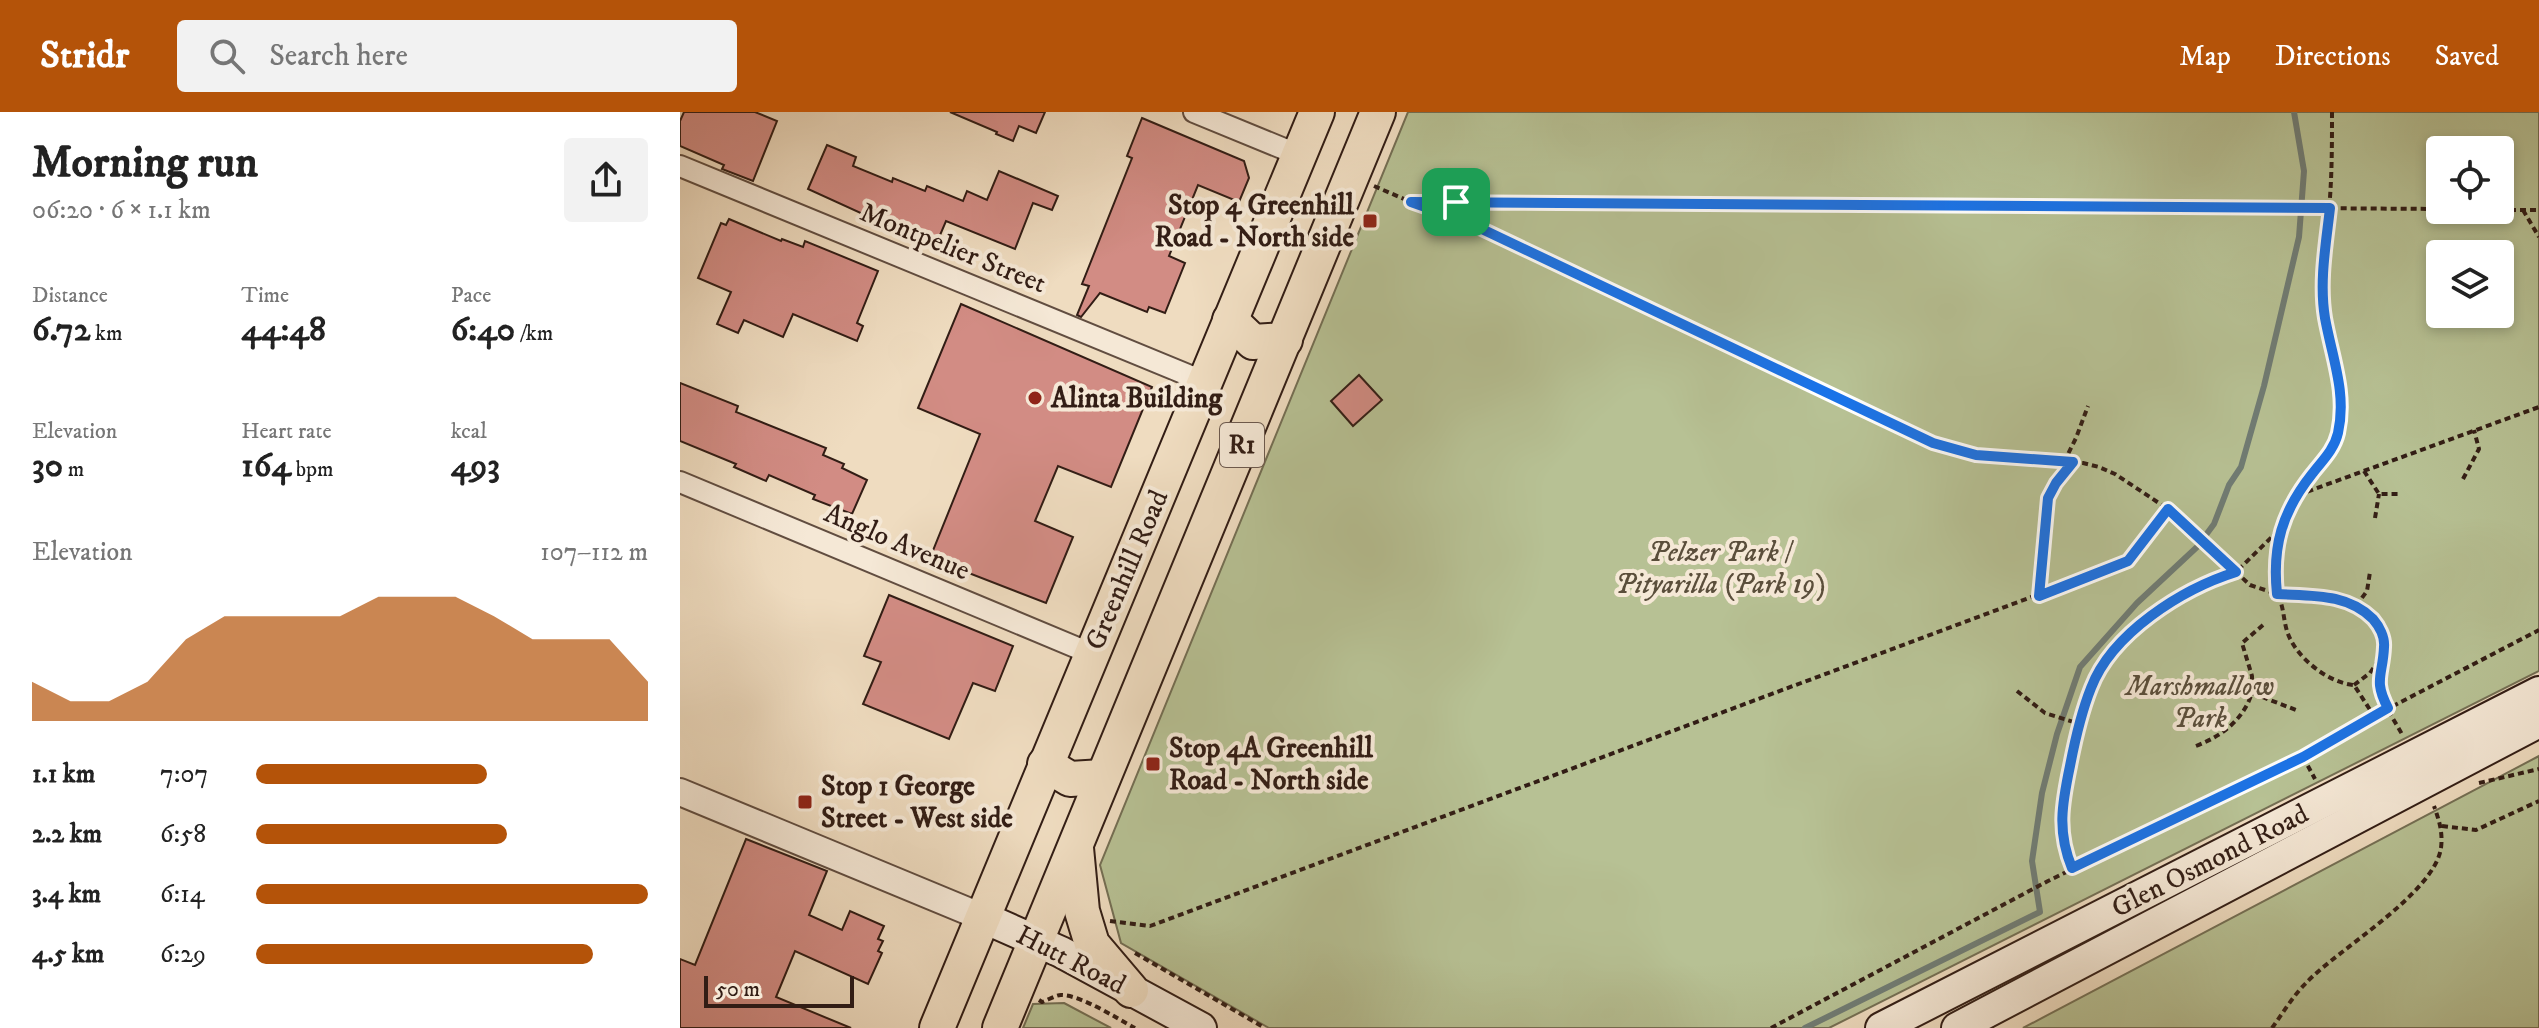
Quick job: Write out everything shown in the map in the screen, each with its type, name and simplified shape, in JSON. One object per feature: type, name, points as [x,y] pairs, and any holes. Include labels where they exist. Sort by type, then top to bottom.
[{"type":"highway","name":"Greenhill Road","points":[[937,1028],[1317,112]]},
{"type":"highway","name":"Greenhill Road","points":[[1000,1028],[1378,112]]},
{"type":"highway","points":[[1230,320],[1253,342],[1285,340]]},
{"type":"highway","points":[[1045,764],[1070,779],[1103,777]]},
{"type":"highway","points":[[1076,843],[1082,911],[1092,944],[1131,990]]},
{"type":"main road","name":"Glen Osmond Road","points":[[1881,1028],[2539,692]]},
{"type":"main road","name":"Glen Osmond Road","points":[[1957,1028],[2539,722]]},
{"type":"main road","points":[[2162,885],[2176,913]]},
{"type":"main road","name":"Hutt Road","points":[[982,917],[1036,940],[1201,1028]]},
{"type":"street","points":[[1194,112],[1299,155]]},
{"type":"street","name":"Montpelier Street","points":[[680,166],[1205,382]]},
{"type":"street","name":"Anglo Avenue","points":[[680,482],[1092,654]]},
{"type":"street","points":[[680,792],[982,917]]},
{"type":"path","points":[[2332,112],[2330,208],[2323,297],[2325,319],[2338,371],[2340,421],[2335,444],[2296,496],[2284,524],[2275,553],[2277,594],[2284,610],[2288,635],[2298,650],[2330,678],[2354,685],[2370,673],[2384,652]]},
{"type":"path","points":[[1375,187],[1465,221],[1933,443],[1976,455],[2073,462],[2115,474],[2168,509],[2250,585],[2277,594],[2329,597],[2363,609],[2378,625],[2385,644],[2378,679],[2383,698],[2408,746]]},
{"type":"path","points":[[1411,202],[2426,209]]},
{"type":"path","points":[[2514,210],[2539,210]]},
{"type":"path","points":[[2523,210],[2539,237]]},
{"type":"path","points":[[2064,462],[2088,406]]},
{"type":"path","points":[[2296,496],[2539,407]]},
{"type":"path","points":[[2463,479],[2479,449],[2474,430]]},
{"type":"path","points":[[2039,596],[2048,498],[2073,462]]},
{"type":"path","points":[[2364,471],[2379,494],[2375,518]]},
{"type":"path","points":[[2379,494],[2401,494]]},
{"type":"path","points":[[1098,919],[1150,926],[2039,596],[2128,561],[2168,509]]},
{"type":"path","points":[[2072,868],[2064,847],[2061,816],[2091,686],[2110,655],[2144,622],[2179,595],[2212,579],[2236,572],[2284,524]]},
{"type":"path","points":[[2356,606],[2367,591],[2370,572]]},
{"type":"path","points":[[2196,746],[2220,736],[2248,706],[2252,676],[2242,643],[2263,625]]},
{"type":"path","points":[[1771,1028],[2072,868],[2303,757],[2388,708],[2539,630]]},
{"type":"path","points":[[2354,685],[2374,716]]},
{"type":"path","points":[[2017,691],[2045,713],[2080,724]]},
{"type":"path","points":[[2252,693],[2296,710]]},
{"type":"path","points":[[2303,757],[2316,781]]},
{"type":"path","points":[[2470,785],[2539,769]]},
{"type":"path","points":[[2442,826],[2476,830],[2539,801]]},
{"type":"path","points":[[2272,1028],[2306,983],[2396,908],[2425,879],[2441,851],[2442,826],[2433,804]]},
{"type":"path","points":[[1133,951],[1265,1028]]},
{"type":"path","points":[[1046,991],[1044,1001],[1061,995],[1098,1007],[1135,1028]]},
{"type":"green space","name":"Pelzer Park / Pityarilla (Park 19)","points":[[1408,112],[2539,112],[2539,671],[1829,1028],[1269,1028],[1121,943],[1100,865]]},
{"type":"green space","points":[[2539,756],[2539,1028],[2023,1028]]},
{"type":"green space","points":[[1064,1003],[1111,1028],[1023,1028],[1033,1004]]},
{"type":"building","points":[[684,112],[755,112],[777,121],[753,181],[722,169],[724,165],[680,146],[680,121]]},
{"type":"building","points":[[950,112],[1045,112],[1036,133],[1019,126],[1013,141]]},
{"type":"building","points":[[1142,118],[1244,161],[1249,178],[1239,202],[1198,185],[1169,256],[1185,263],[1165,313],[1149,307],[1147,312],[1100,293],[1081,317],[1077,315],[1089,286],[1082,284],[1132,158],[1127,156]]},
{"type":"building","points":[[827,145],[856,157],[853,166],[892,182],[893,178],[925,191],[927,186],[963,201],[967,191],[987,200],[999,171],[1058,196],[1052,210],[1033,203],[1015,249],[946,221],[935,247],[808,189]]},
{"type":"building","points":[[729,219],[781,241],[803,247],[805,241],[878,271],[857,323],[863,326],[857,341],[793,314],[783,337],[744,320],[738,333],[717,324],[731,292],[698,278],[721,223],[726,225]]},
{"type":"building","name":"Alinta Building","points":[[961,304],[1152,387],[1111,487],[1058,466],[1035,521],[1073,537],[1046,603],[930,558],[980,434],[918,408]]},
{"type":"building","points":[[1359,375],[1382,400],[1353,426],[1331,401]]},
{"type":"building","points":[[680,383],[738,406],[736,412],[826,448],[823,455],[844,464],[842,468],[867,480],[852,514],[813,499],[815,495],[769,475],[766,481],[734,467],[736,464],[680,441]]},
{"type":"building","points":[[889,595],[1013,646],[995,691],[973,683],[949,739],[863,704],[881,662],[864,656]]},
{"type":"building","points":[[746,839],[827,871],[809,915],[842,930],[850,911],[884,926],[878,939],[883,941],[878,951],[882,953],[868,984],[795,951],[776,997],[851,1028],[680,1028],[680,959],[695,965]]},
{"type":"waterway","points":[[1805,1028],[2040,912],[2032,861],[2042,793],[2057,734],[2080,667],[2137,603],[2197,547],[2214,524],[2229,485],[2241,467],[2264,386],[2299,237],[2304,171],[2294,112]]},
{"type":"place","name":"Stop 4 Greenhill Road - North side","points":[[1370,221]]},
{"type":"place","name":"Alinta Building","points":[[1035,398]]},
{"type":"place","name":"Stop 4A Greenhill Road - North side","points":[[1153,764]]},
{"type":"place","name":"Stop 1 George Street - West side","points":[[805,802]]},
{"type":"route","points":[[1411,202],[1456,202],[2330,208],[2323,297],[2325,319],[2338,371],[2340,421],[2335,444],[2296,496],[2278,541],[2275,553],[2277,594],[2329,597],[2363,609],[2378,625],[2385,644],[2378,679],[2388,708],[2303,757],[2072,868],[2064,847],[2061,816],[2075,739],[2091,686],[2110,655],[2144,622],[2179,595],[2212,579],[2236,572],[2168,509],[2128,561],[2039,596],[2048,498],[2073,462],[1976,455],[1933,443],[1465,221],[1411,202]]},
{"type":"park label","name":"Marshmallow Park","points":[[2200,702]]}]
